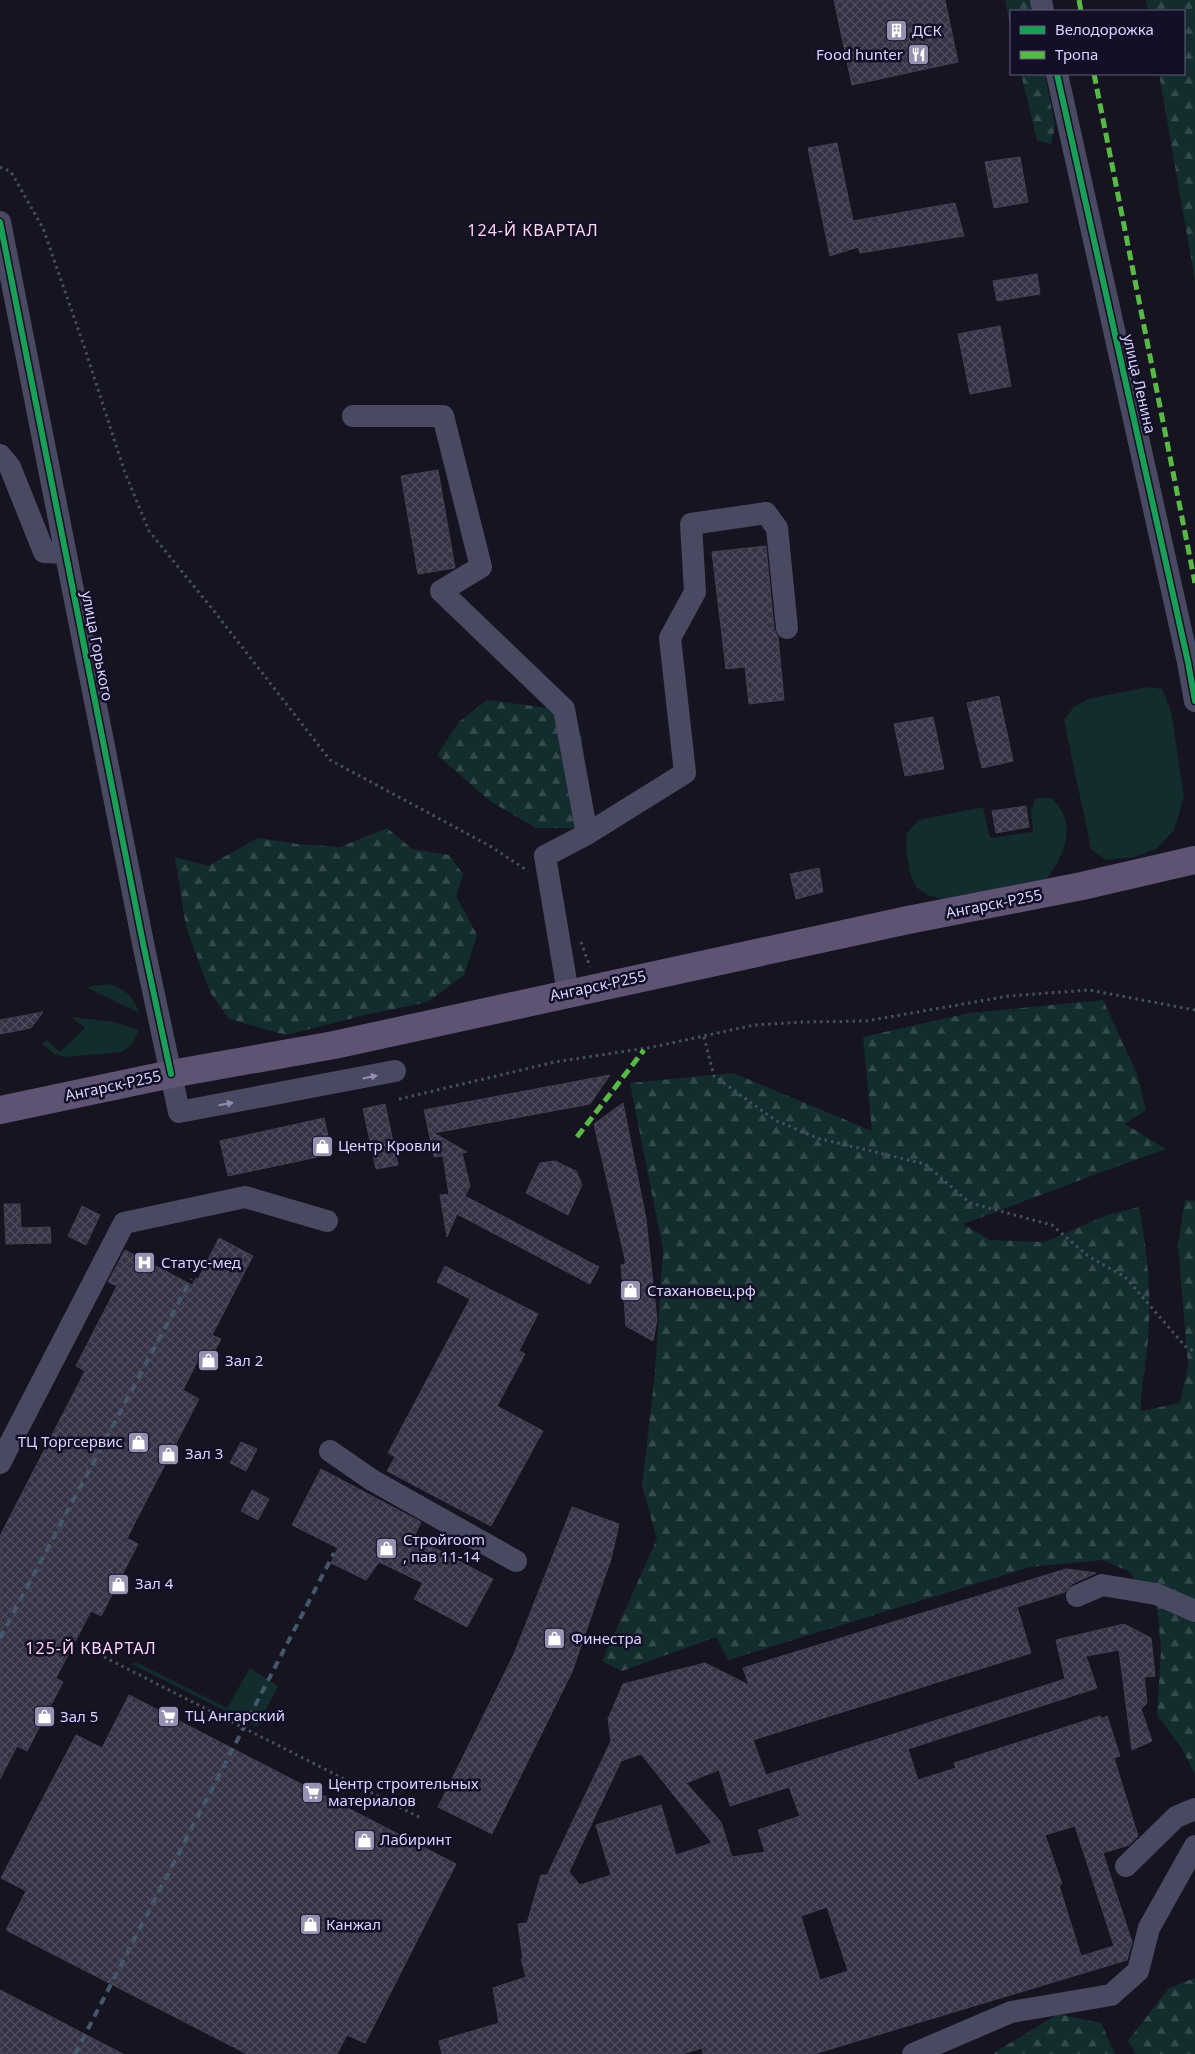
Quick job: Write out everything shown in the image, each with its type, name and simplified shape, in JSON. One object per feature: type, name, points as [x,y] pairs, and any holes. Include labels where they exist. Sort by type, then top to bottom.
[{"type":"main road","name":"Ангарск-Р255","points":[[0,1110],[171,1074],[334,1045],[568,993],[908,920],[1082,886],[1195,860]]},
{"type":"street","name":"улица Ленина","points":[[1057,75],[1184,643],[1195,701]]},
{"type":"street","name":"улица Горького","points":[[0,222],[178,1112],[395,1071]]},
{"type":"street","points":[[353,416],[443,416],[480,567],[441,591],[564,709],[587,834]]},
{"type":"street","points":[[0,455],[10,467],[44,552],[66,553]]},
{"type":"street","points":[[568,993],[545,856],[587,834],[685,773],[670,638],[695,592],[691,524],[766,512],[777,528],[787,628]]},
{"type":"street","points":[[0,1464],[124,1223],[245,1197],[327,1221]]},
{"type":"street","points":[[330,1451],[372,1480],[516,1561]]},
{"type":"street","points":[[1077,1596],[1102,1585],[1156,1594],[1195,1611]]},
{"type":"street","points":[[1126,1866],[1176,1817],[1195,1809]]},
{"type":"street","points":[[913,2054],[1011,2012],[1111,1995],[1138,1971],[1149,1928],[1195,1846]]},
{"type":"path","points":[[0,167],[11,172],[43,228],[124,470],[148,532],[214,611],[279,697],[330,760],[490,846],[540,879],[551,890]]},
{"type":"path","points":[[579,939],[597,987]]},
{"type":"path","points":[[399,1099],[555,1062],[653,1047],[754,1025],[866,1021],[1009,996],[1089,990],[1140,998],[1195,1010]]},
{"type":"path","points":[[704,1037],[714,1076],[775,1120],[817,1138],[925,1164],[970,1203],[1052,1225],[1088,1256],[1125,1277],[1185,1346],[1195,1352]]},
{"type":"path","points":[[104,1658],[421,1818]]},
{"type":"green space","points":[[1005,0],[1030,0],[1032,10],[1010,10],[1010,23]]},
{"type":"green space","points":[[1146,0],[1195,0],[1195,281],[1159,75],[1185,75],[1185,10],[1148,10]]},
{"type":"green space","points":[[1021,75],[1045,75],[1055,126],[1051,144],[1037,140]]},
{"type":"green space","points":[[1148,687],[1162,689],[1171,711],[1184,797],[1174,830],[1156,849],[1134,857],[1106,860],[1091,849],[1064,720],[1074,707],[1088,699]]},
{"type":"green space","points":[[487,700],[556,709],[582,736],[587,802],[575,828],[536,828],[490,801],[437,755],[459,722]]},
{"type":"green space","points":[[1036,798],[1051,798],[1059,807],[1067,827],[1066,838],[1059,859],[1046,879],[944,899],[927,895],[916,887],[910,873],[906,848],[907,833],[919,820],[983,807],[990,838],[1033,832],[1031,810]]},
{"type":"green space","points":[[387,828],[412,849],[449,855],[463,874],[456,896],[477,935],[464,975],[428,1002],[361,1016],[286,1035],[229,1019],[210,992],[186,927],[175,857],[208,866],[258,838],[297,844],[340,847]]},
{"type":"green space","points":[[110,984],[128,994],[139,1013],[86,987]]},
{"type":"green space","points":[[1103,1000],[1137,1074],[1146,1110],[1125,1124],[1166,1149],[963,1224],[990,1240],[1045,1242],[1107,1215],[1139,1207],[1149,1289],[1149,1322],[1141,1411],[1180,1403],[1188,1365],[1178,1245],[1185,1200],[1195,1201],[1195,1774],[1181,1747],[1157,1715],[1161,1651],[1157,1604],[1128,1571],[1103,1560],[1030,1567],[728,1660],[716,1637],[622,1671],[602,1661],[657,1539],[642,1486],[655,1373],[663,1250],[630,1083],[733,1073],[872,1131],[863,1037],[969,1013]]},
{"type":"green space","points":[[71,1017],[115,1022],[139,1030],[132,1044],[122,1052],[65,1057],[54,1054],[42,1043],[47,1040],[60,1052],[85,1028]]},
{"type":"green space","points":[[136,1662],[227,1708],[250,1668],[278,1686],[257,1727],[132,1664]]},
{"type":"green space","points":[[1195,1978],[1195,2054],[1136,2054],[1128,2041],[1169,1988]]},
{"type":"green space","points":[[1058,2014],[1101,2023],[1115,2054],[992,2054]]},
{"type":"building","name":"ДСК","points":[[834,0],[945,0],[958,62],[852,85]]},
{"type":"building","points":[[837,143],[853,221],[955,203],[964,236],[860,253],[858,247],[830,256],[808,148]]},
{"type":"building","points":[[1020,157],[1028,202],[994,208],[985,162]]},
{"type":"building","points":[[1037,274],[1040,294],[997,301],[993,281]]},
{"type":"building","points":[[1000,326],[1011,386],[970,394],[958,334]]},
{"type":"building","points":[[438,470],[455,568],[418,574],[401,476]]},
{"type":"building","points":[[766,546],[774,629],[778,637],[784,700],[749,704],[745,667],[726,669],[712,552]]},
{"type":"building","points":[[999,696],[1013,761],[982,768],[967,703]]},
{"type":"building","points":[[933,717],[944,769],[905,776],[894,724]]},
{"type":"building","points":[[1026,806],[1029,827],[996,833],[992,811]]},
{"type":"building","points":[[819,868],[823,892],[796,899],[790,874]]},
{"type":"building","points":[[43,1012],[31,1028],[0,1034],[0,1020]]},
{"type":"building","points":[[610,1075],[590,1104],[434,1133],[467,1152],[462,1153],[470,1186],[465,1196],[599,1267],[590,1284],[457,1214],[447,1237],[440,1195],[449,1194],[443,1156],[434,1157],[424,1110]]},
{"type":"building","points":[[623,1103],[646,1219],[657,1320],[653,1341],[626,1326],[621,1265],[626,1263],[594,1124]]},
{"type":"building","points":[[385,1104],[398,1165],[376,1169],[363,1109]]},
{"type":"building","points":[[324,1118],[332,1154],[228,1176],[220,1141]]},
{"type":"building","points":[[555,1161],[576,1171],[582,1185],[568,1215],[526,1193],[540,1163]]},
{"type":"building","points":[[4,1204],[20,1204],[21,1228],[50,1227],[51,1243],[6,1244]]},
{"type":"building","points":[[82,1206],[100,1215],[86,1245],[68,1236]]},
{"type":"building","points":[[219,1238],[253,1256],[212,1335],[221,1339],[206,1367],[197,1362],[183,1390],[199,1399],[127,1538],[138,1544],[101,1616],[91,1611],[56,1678],[63,1682],[27,1751],[17,1746],[0,1779],[0,1536],[85,1371],[76,1366],[117,1286],[108,1282],[125,1250],[192,1285],[196,1278],[198,1279]]},
{"type":"building","points":[[445,1266],[538,1314],[519,1351],[525,1354],[497,1406],[543,1431],[491,1526],[387,1471],[395,1457],[388,1453],[470,1299],[437,1282]]},
{"type":"building","points":[[241,1442],[257,1449],[246,1471],[230,1463]]},
{"type":"building","name":"Стройroom , пав 11-14","points":[[321,1469],[421,1522],[414,1537],[493,1579],[467,1627],[414,1599],[423,1583],[379,1562],[366,1580],[331,1563],[338,1548],[292,1525]]},
{"type":"building","points":[[252,1490],[269,1499],[258,1520],[241,1511]]},
{"type":"building","points":[[572,1507],[619,1524],[611,1559],[572,1672],[492,1834],[438,1807],[514,1654]]},
{"type":"building","points":[[1066,1569],[1096,1573],[1072,1584],[1065,1592],[1017,1607],[1031,1653],[753,1740],[766,1775],[1065,1679],[1056,1640],[1124,1624],[1151,1638],[1155,1676],[1144,1677],[1147,1703],[1141,1709],[1152,1741],[1132,1750],[1119,1650],[1086,1656],[1097,1688],[908,1749],[918,1780],[956,1768],[954,1763],[1100,1716],[1101,1719],[1107,1716],[1120,1756],[1114,1758],[1138,1836],[1129,1845],[1103,1853],[1132,1942],[1127,1960],[814,2054],[703,2054],[702,2048],[683,2054],[442,2054],[439,2041],[499,2023],[493,1988],[526,1977],[521,1959],[523,1959],[518,1924],[527,1923],[541,1875],[547,1875],[611,1741],[608,1719],[623,1684],[705,1663],[749,1685],[743,1668]],"holes":[[[641,1754],[712,1843],[676,1855],[661,1805],[596,1825],[611,1875],[580,1885],[569,1872],[621,1761]],[[719,1770],[730,1806],[789,1787],[800,1816],[758,1830],[765,1852],[732,1857],[721,1822],[686,1783]],[[1075,1826],[1114,1946],[1081,1956],[1059,1885],[1062,1884],[1045,1835]],[[827,1907],[848,1971],[820,1980],[801,1916]]]},
{"type":"building","points":[[129,1695],[456,1864],[365,2043],[347,2035],[337,2054],[247,2054],[6,1930],[26,1891],[1,1878],[76,1735],[102,1748]]},
{"type":"building","points":[[0,1990],[123,2054],[0,2054]]},
{"type":"railway","points":[[0,1638],[191,1279]]},
{"type":"railway","points":[[75,2054],[334,1553]]},
{"type":"marked path","points":[[1079,0],[1081,10]]},
{"type":"marked path","points":[[1094,75],[1195,583]]},
{"type":"marked path","points":[[577,1137],[644,1050]]},
{"type":"cycle path","points":[[1057,75],[1188,662],[1195,701]]},
{"type":"cycle path","points":[[0,222],[144,948],[171,1074]]},
{"type":"place","name":"ДСК","points":[[896,31]]},
{"type":"place","name":"Food hunter","points":[[919,55]]},
{"type":"place","name":"Центр Кровли","points":[[322,1146]]},
{"type":"place","name":"Статус-мед","points":[[145,1263]]},
{"type":"place","name":"Стахановец.рф","points":[[631,1291]]},
{"type":"place","name":"Зал 2","points":[[209,1361]]},
{"type":"place","name":"ТЦ Торгсервис","points":[[139,1442]]},
{"type":"place","name":"Зал 3","points":[[169,1454]]},
{"type":"place","name":"Стройroom , пав 11-14","points":[[387,1549]]},
{"type":"place","name":"Зал 4","points":[[119,1584]]},
{"type":"place","name":"Финестра","points":[[555,1639]]},
{"type":"place","name":"ТЦ Ангарский","points":[[169,1716]]},
{"type":"place","name":"Зал 5","points":[[44,1717]]},
{"type":"place","name":"Центр строительных материалов","points":[[312,1793]]},
{"type":"place","name":"Лабиринт","points":[[364,1840]]},
{"type":"place","name":"Канжал","points":[[310,1925]]},
{"type":"district","name":"124-Й КВАРТАЛ","points":[[533,230]]},
{"type":"district","name":"125-Й КВАРТАЛ","points":[[91,1648]]}]
